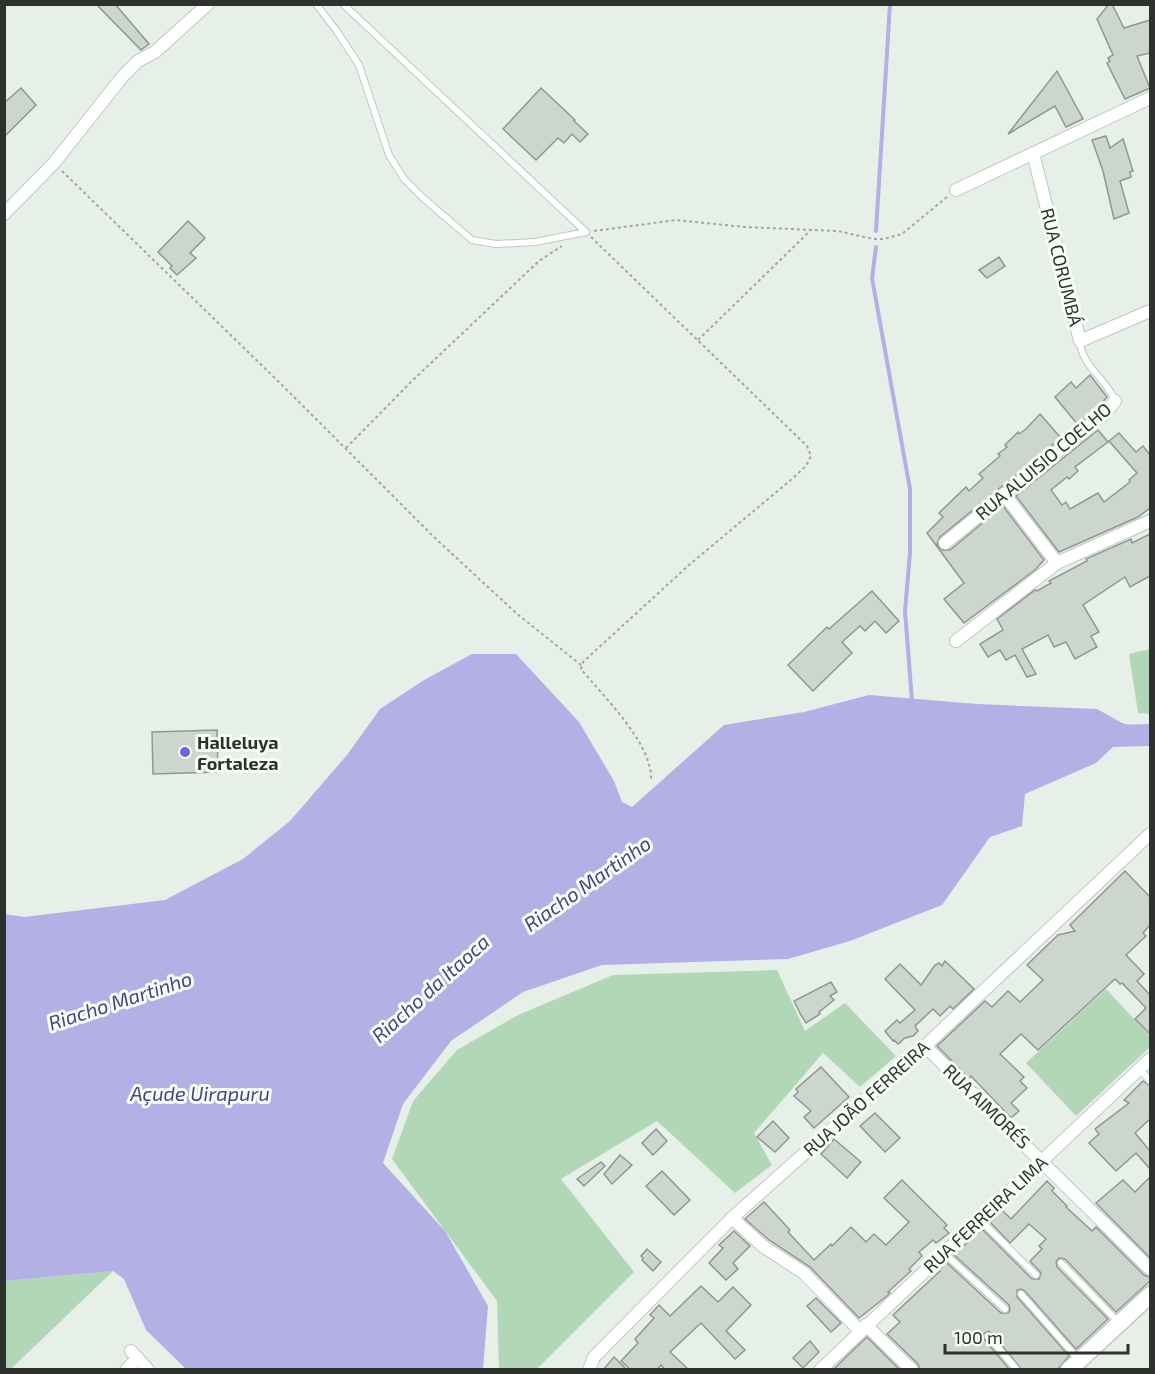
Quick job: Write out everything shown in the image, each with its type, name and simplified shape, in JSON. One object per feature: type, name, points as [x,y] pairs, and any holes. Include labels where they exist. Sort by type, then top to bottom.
[{"type":"main road","points":[[1075,1365],[1150,1297]]},
{"type":"street","points":[[4,214],[54,164],[123,76],[138,61],[155,52],[208,4]]},
{"type":"street","points":[[956,190],[1150,99]]},
{"type":"street","name":"RUA CORUMBÁ","points":[[1033,153],[1080,341],[1150,311]]},
{"type":"street","name":"RUA ALUISIO COELHO","points":[[945,543],[1104,414],[1115,401]]},
{"type":"street","points":[[1004,494],[1057,563]]},
{"type":"street","points":[[956,641],[1057,563],[1150,521]]},
{"type":"street","name":"RUA JOÃO FERREIRA","points":[[589,1370],[594,1357],[732,1218],[925,1046],[1150,834]]},
{"type":"street","name":"RUA AIMORÉS","points":[[925,1046],[1150,1269]]},
{"type":"street","name":"RUA FERREIRA LIMA","points":[[822,1369],[943,1252],[1150,1059]]},
{"type":"street","points":[[732,1218],[764,1247],[804,1273],[912,1370]]},
{"type":"street","points":[[126,1370],[134,1355],[148,1370]]},
{"type":"lane","points":[[316,4],[359,65],[390,155],[404,179],[472,240],[505,244],[535,242],[586,232]]},
{"type":"lane","points":[[343,4],[586,232]]},
{"type":"lane","name":"RUA ALUISIO COELHO","points":[[1080,341],[1084,358],[1115,401]]},
{"type":"lane","points":[[1140,1069],[1150,1081]]},
{"type":"lane","points":[[980,1219],[1036,1275]]},
{"type":"lane","points":[[943,1252],[1005,1309]]},
{"type":"lane","points":[[1061,1263],[1120,1323]]},
{"type":"lane","points":[[1021,1294],[1075,1365]]},
{"type":"lane","points":[[988,1336],[1017,1370]]},
{"type":"path","points":[[54,164],[452,554],[516,613],[581,665],[581,669],[639,742],[651,768],[651,781]]},
{"type":"path","points":[[346,448],[413,380],[539,261],[586,232],[676,220],[744,227],[838,231],[873,239],[892,238],[914,226],[956,190]]},
{"type":"path","points":[[698,340],[811,230]]},
{"type":"path","points":[[581,665],[587,656],[689,565],[792,479],[811,458],[807,446],[586,232]]},
{"type":"green space","points":[[1150,649],[1150,714],[1138,713],[1129,654]]},
{"type":"green space","points":[[777,970],[805,1031],[845,1003],[896,1056],[860,1087],[823,1053],[754,1133],[772,1165],[735,1193],[657,1121],[561,1179],[634,1272],[537,1369],[499,1369],[497,1301],[392,1159],[413,1101],[457,1050],[518,1015],[613,975]]},
{"type":"green space","points":[[1106,989],[1150,1036],[1150,1047],[1076,1116],[1026,1063]]},
{"type":"green space","points":[[113,1271],[11,1369],[5,1370],[5,1281]]},
{"type":"water","name":"Açude Uirapuru","points":[[472,654],[516,654],[579,722],[614,781],[622,802],[632,807],[724,725],[804,712],[869,695],[977,704],[1097,709],[1122,723],[1149,731],[1115,745],[1096,763],[1025,794],[1022,826],[990,837],[942,905],[850,941],[788,959],[602,965],[523,992],[451,1041],[403,1104],[383,1163],[445,1231],[488,1306],[483,1369],[186,1369],[146,1330],[124,1279],[113,1271],[5,1281],[5,914],[24,917],[165,900],[243,859],[290,821],[347,755],[380,709],[424,680]]},
{"type":"building","points":[[96,4],[115,4],[149,44],[141,50]]},
{"type":"building","points":[[1109,4],[1112,4],[1124,28],[1150,20],[1150,53],[1137,56],[1150,88],[1125,99],[1107,63],[1110,61],[1108,58],[1113,55],[1097,19]]},
{"type":"building","points":[[1057,71],[1083,119],[1066,127],[1055,106],[1008,134]]},
{"type":"building","points":[[21,88],[36,105],[4,137],[4,103]]},
{"type":"building","points":[[541,88],[588,134],[580,142],[572,134],[564,143],[558,138],[536,160],[503,129]]},
{"type":"building","points":[[1106,136],[1110,148],[1123,139],[1133,171],[1130,172],[1131,177],[1120,181],[1129,213],[1114,219],[1103,171],[1092,140]]},
{"type":"building","points":[[188,221],[205,238],[190,253],[196,258],[177,275],[170,268],[172,266],[158,252]]},
{"type":"building","points":[[999,257],[1005,266],[987,278],[979,270]]},
{"type":"building","points":[[1090,375],[1107,397],[1078,425],[1055,397],[1071,382],[1076,388]]},
{"type":"building","points":[[1040,414],[1061,438],[940,537],[937,544],[942,550],[950,550],[1003,506],[1044,560],[1035,570],[964,623],[944,599],[964,583],[927,533],[943,517],[939,513],[966,487],[969,491],[983,478],[979,474],[1000,456],[998,454],[1007,447],[1005,445],[1018,432],[1019,434],[1026,429]]},
{"type":"building","points":[[1098,430],[1108,442],[1075,467],[1078,471],[1069,479],[1067,477],[1051,490],[1062,505],[1066,502],[1070,509],[1098,493],[1104,502],[1130,482],[1129,480],[1137,473],[1109,441],[1119,433],[1136,452],[1143,446],[1150,455],[1150,508],[1138,517],[1059,552],[1016,496]]},
{"type":"building","points":[[1150,534],[1150,576],[1130,587],[1125,577],[1083,605],[1099,632],[1091,636],[1097,647],[1075,659],[1066,642],[1054,647],[1048,635],[1022,649],[1036,674],[1027,677],[1015,655],[1006,660],[1000,650],[988,657],[980,644],[1003,630],[997,619],[1035,590],[1051,583],[1049,581],[1087,561],[1086,559],[1131,539],[1132,543]]},
{"type":"building","points":[[872,591],[899,621],[886,633],[875,621],[865,631],[860,626],[842,642],[852,653],[813,691],[788,665],[827,627],[829,629]]},
{"type":"building","name":"Halleluya Fortaleza","points":[[217,730],[218,772],[153,774],[152,732]]},
{"type":"building","points":[[1125,871],[1150,897],[1150,925],[1143,933],[1146,936],[1126,955],[1144,974],[1137,981],[1150,995],[1150,1034],[1135,1019],[1146,1008],[1122,983],[1120,984],[1115,979],[1038,1050],[1021,1034],[1000,1054],[1024,1077],[1020,1081],[1027,1088],[1011,1103],[1019,1111],[1011,1118],[971,1076],[969,1078],[937,1046],[985,1001],[992,1007],[1008,991],[1020,1002],[1043,980],[1027,965],[1058,935],[1075,931],[1070,925]]},
{"type":"building","points":[[945,961],[974,989],[953,1009],[950,1006],[940,1016],[933,1009],[915,1026],[918,1031],[913,1036],[905,1038],[898,1044],[893,1041],[885,1031],[897,1020],[900,1023],[915,1010],[885,979],[900,964],[921,985],[935,965],[939,963],[942,966]]},
{"type":"building","points":[[831,982],[837,992],[830,996],[834,1000],[819,1012],[820,1014],[806,1023],[794,1001]]},
{"type":"building","points":[[821,1067],[849,1097],[814,1128],[804,1117],[811,1111],[794,1096],[798,1092],[796,1089]]},
{"type":"building","points":[[1143,1081],[1150,1086],[1150,1119],[1135,1133],[1150,1151],[1150,1169],[1136,1153],[1116,1171],[1089,1143],[1099,1134],[1095,1129],[1129,1103],[1124,1100]]},
{"type":"building","points":[[875,1113],[900,1138],[885,1152],[860,1126]]},
{"type":"building","points":[[773,1121],[789,1138],[775,1152],[757,1137]]},
{"type":"building","points":[[656,1129],[667,1141],[653,1155],[642,1143]]},
{"type":"building","points":[[834,1139],[861,1162],[847,1178],[821,1154]]},
{"type":"building","points":[[620,1155],[632,1165],[612,1184],[604,1174]]},
{"type":"building","points":[[601,1162],[605,1166],[584,1186],[577,1179]]},
{"type":"building","points":[[662,1171],[690,1200],[674,1215],[646,1186]]},
{"type":"building","points":[[1150,1177],[1150,1258],[1096,1203],[1123,1180],[1135,1192]]},
{"type":"building","points":[[902,1180],[947,1225],[944,1228],[949,1233],[936,1243],[933,1240],[919,1252],[922,1256],[909,1269],[911,1271],[888,1292],[890,1293],[887,1296],[859,1318],[810,1267],[769,1240],[745,1219],[764,1202],[814,1260],[851,1227],[866,1242],[874,1234],[886,1245],[909,1222],[884,1198]]},
{"type":"building","points":[[1047,1181],[1054,1188],[1052,1191],[1066,1207],[1092,1231],[1096,1227],[1144,1275],[1150,1277],[1150,1281],[1116,1312],[1065,1259],[1059,1258],[1056,1262],[1057,1267],[1108,1319],[1076,1349],[1025,1291],[1017,1290],[1017,1297],[1069,1356],[1057,1370],[1022,1370],[988,1331],[983,1334],[984,1339],[1010,1370],[920,1370],[918,1364],[887,1334],[900,1322],[893,1315],[940,1271],[946,1262],[1001,1313],[1008,1313],[1009,1305],[954,1255],[982,1229],[1032,1279],[1039,1279],[1041,1273],[1030,1261],[1042,1249],[1039,1246],[1046,1239],[1029,1224],[1010,1243],[990,1222],[1002,1210],[1011,1219]]},
{"type":"building","points":[[734,1231],[750,1246],[733,1263],[738,1269],[726,1280],[709,1263],[723,1248],[719,1245]]},
{"type":"building","points":[[647,1249],[661,1262],[653,1271],[642,1260],[641,1256]]},
{"type":"building","points":[[701,1286],[718,1302],[733,1287],[751,1305],[726,1331],[745,1350],[735,1359],[701,1323],[670,1352],[689,1370],[665,1370],[661,1365],[657,1370],[631,1370],[621,1361],[638,1343],[635,1339],[654,1318],[650,1315],[659,1305],[670,1316]]},
{"type":"building","points":[[816,1298],[841,1323],[831,1332],[807,1306]]},
{"type":"building","points":[[867,1337],[900,1370],[833,1370],[849,1354]]},
{"type":"building","points":[[810,1341],[819,1352],[803,1368],[793,1358]]},
{"type":"building","points":[[614,1357],[627,1370],[603,1370]]},
{"type":"waterway","points":[[876,231],[890,4]]},
{"type":"waterway","points":[[876,247],[872,278],[910,489],[910,553],[905,611],[912,701]]},
{"type":"waterway","name":"Riacho Martinho","points":[[1110,736],[1150,735]]},
{"type":"place","name":"Halleluya Fortaleza","points":[[185,752]]},
{"type":"water label","name":"Riacho da Itaoca","points":[[430,988]]}]
